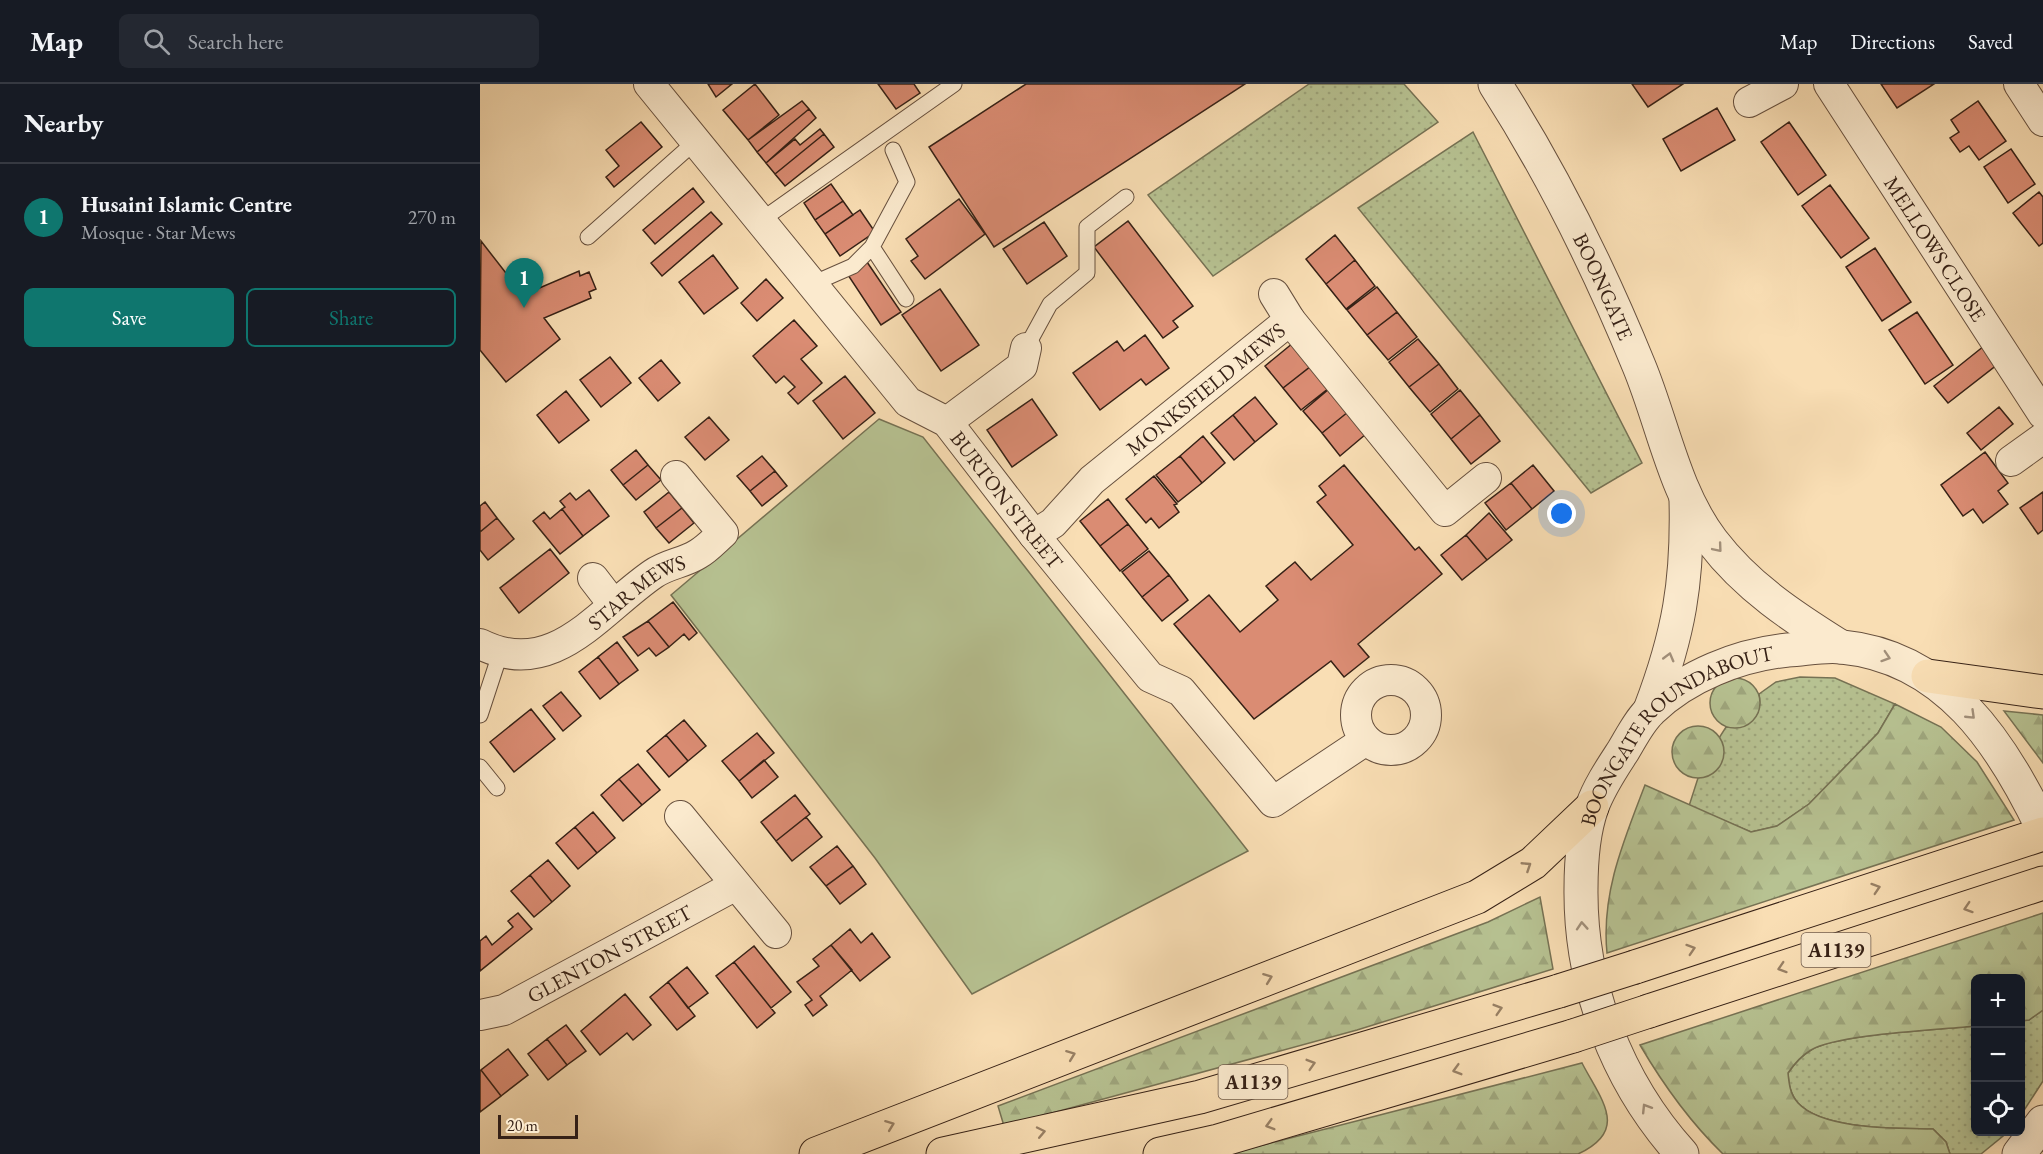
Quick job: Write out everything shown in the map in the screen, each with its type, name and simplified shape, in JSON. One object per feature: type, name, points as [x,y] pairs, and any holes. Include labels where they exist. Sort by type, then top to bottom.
[{"type":"highway","points":[[1928,676],[2043,692]]},
{"type":"highway","points":[[816,1154],[1477,897],[1533,863],[1592,807]]},
{"type":"highway","name":"A1139","points":[[943,1154],[1200,1097],[1559,991],[2043,834]]},
{"type":"highway","name":"A1139","points":[[1160,1154],[1218,1141],[1573,1035],[2033,887]]},
{"type":"street","name":"BURTON STREET","points":[[649,84],[908,402],[947,422],[1034,535],[1150,677],[1181,691],[1273,802],[1366,740]]},
{"type":"street","name":"BOONGATE","points":[[1495,84],[1559,192],[1593,261],[1659,417],[1686,499],[1712,540],[1743,577],[1780,609],[1841,647]]},
{"type":"street","points":[[1749,102],[1783,84]]},
{"type":"street","name":"MELLOWS CLOSE","points":[[1828,84],[2043,414]]},
{"type":"street","points":[[2019,84],[2043,121]]},
{"type":"street","points":[[1274,294],[1290,320]]},
{"type":"street","name":"MONKSFIELD MEWS","points":[[1034,535],[1053,522],[1092,480],[1290,320],[1445,511],[1486,478]]},
{"type":"street","points":[[947,422],[1022,366],[1026,348]]},
{"type":"street","points":[[2011,461],[2043,438]]},
{"type":"street","name":"STAR MEWS","points":[[490,649],[521,656],[565,644],[665,565],[698,555],[723,533],[676,476]]},
{"type":"street","name":"BOONGATE","points":[[1649,712],[1664,672],[1680,616],[1687,558],[1686,499]]},
{"type":"street","points":[[593,578],[613,604]]},
{"type":"street","name":"BOONGATE ROUNDABOUT","points":[[1682,1154],[1659,1129],[1637,1094],[1617,1055],[1596,1001],[1583,949],[1580,909],[1581,867],[1592,807],[1618,758],[1649,712],[1680,686],[1720,667],[1767,652],[1841,647],[1889,658],[1928,676],[1988,732],[2022,785],[2043,829]]},
{"type":"street","points":[[680,816],[776,933]]},
{"type":"street","name":"GLENTON STREET","points":[[480,1015],[504,1010],[736,885]]},
{"type":"street","points":[[2019,1154],[2043,1122]]},
{"type":"lane","points":[[760,221],[954,84]]},
{"type":"lane","points":[[588,237],[696,141]]},
{"type":"lane","points":[[812,284],[853,266],[872,248],[907,182],[893,150]]},
{"type":"lane","points":[[1026,348],[1050,304],[1088,273],[1087,227],[1126,197]]},
{"type":"lane","points":[[872,248],[906,299]]},
{"type":"lane","points":[[480,715],[490,649]]},
{"type":"lane","points":[[480,767],[496,788]]},
{"type":"green space","points":[[1309,84],[1404,84],[1438,122],[1213,276],[1148,195]]},
{"type":"green space","points":[[1473,132],[1642,463],[1591,493],[1358,208]]},
{"type":"green space","points":[[879,419],[923,437],[1248,851],[972,994],[875,858],[671,595]]},
{"type":"green space","points":[[1800,677],[1835,678],[1895,704],[1878,733],[1809,804],[1777,826],[1751,832],[1689,806],[1698,778],[1715,771],[1723,746],[1719,738],[1726,727],[1741,726],[1753,720],[1759,709],[1759,694],[1776,682]]},
{"type":"green space","points":[[1730,678],[1740,678],[1753,685],[1760,698],[1760,708],[1753,721],[1740,728],[1730,728],[1721,724],[1714,717],[1710,708],[1710,698],[1714,689],[1721,682]]},
{"type":"green space","points":[[1895,704],[1941,727],[1977,762],[2014,820],[1607,953],[1607,909],[1611,888],[1622,847],[1645,785],[1751,832],[1777,826],[1809,804],[1878,733]]},
{"type":"green space","points":[[2004,711],[2043,715],[2043,763]]},
{"type":"green space","points":[[1698,726],[1708,728],[1716,734],[1722,742],[1724,752],[1722,762],[1716,770],[1708,776],[1698,778],[1688,776],[1680,770],[1674,762],[1672,752],[1674,742],[1680,734],[1688,728]]},
{"type":"green space","points":[[1540,897],[1553,969],[1357,1030],[1004,1126],[998,1106],[1488,922]]},
{"type":"green space","points":[[2043,913],[2043,1010],[2029,1020],[2025,1020],[2025,974],[1971,974],[1971,1026],[1843,1040],[1811,1050],[1795,1063],[1788,1073],[1793,1096],[1810,1112],[1842,1123],[1861,1126],[1933,1129],[1946,1142],[1950,1154],[1723,1154],[1678,1103],[1640,1045]]},
{"type":"green space","points":[[2043,1010],[2043,1081],[2025,1109],[2025,1020]]},
{"type":"green space","points":[[1971,1026],[1971,1136],[2003,1136],[1981,1154],[1950,1154],[1946,1142],[1933,1129],[1842,1123],[1810,1112],[1795,1100],[1789,1085],[1788,1073],[1795,1063],[1811,1050],[1843,1040]]},
{"type":"green space","points":[[1582,1063],[1603,1102],[1607,1113],[1607,1124],[1603,1135],[1594,1145],[1578,1154],[1228,1154]]},
{"type":"building","points":[[708,84],[732,84],[716,97]]},
{"type":"building","points":[[755,84],[779,115],[748,140],[723,110]]},
{"type":"building","points":[[878,84],[914,84],[920,93],[896,109]]},
{"type":"building","points":[[1026,84],[1245,84],[994,247],[929,147]]},
{"type":"building","points":[[1632,84],[1683,84],[1648,107]]},
{"type":"building","points":[[1881,84],[1934,84],[1897,108]]},
{"type":"building","points":[[802,101],[809,109],[757,152],[748,140]]},
{"type":"building","points":[[1978,101],[2006,141],[1979,160],[1969,146],[1960,152],[1950,138],[1959,132],[1951,120]]},
{"type":"building","points":[[1717,108],[1735,140],[1681,171],[1663,139]]},
{"type":"building","points":[[809,109],[816,118],[766,163],[757,152]]},
{"type":"building","points":[[641,122],[662,147],[614,187],[606,177],[619,166],[606,150]]},
{"type":"building","points":[[1789,122],[1826,175],[1798,195],[1761,142]]},
{"type":"building","points":[[820,129],[824,134],[775,174],[766,163],[795,139],[800,145]]},
{"type":"building","points":[[824,134],[834,147],[785,186],[775,174]]},
{"type":"building","points":[[2011,149],[2035,184],[2008,203],[1984,167]]},
{"type":"building","points":[[831,184],[843,201],[815,220],[804,203]]},
{"type":"building","points":[[1830,185],[1869,238],[1841,258],[1802,206]]},
{"type":"building","points":[[693,188],[704,202],[655,244],[643,230]]},
{"type":"building","points":[[2039,192],[2043,197],[2043,243],[2039,246],[2013,213]]},
{"type":"building","points":[[959,199],[985,234],[925,279],[911,261],[918,256],[906,239]]},
{"type":"building","points":[[843,201],[853,215],[825,234],[815,220]]},
{"type":"building","points":[[860,210],[875,232],[840,256],[825,234]]},
{"type":"building","points":[[711,212],[722,224],[662,276],[651,263]]},
{"type":"building","points":[[1128,221],[1193,306],[1173,321],[1178,327],[1163,338],[1094,247]]},
{"type":"building","points":[[1044,222],[1067,256],[1027,284],[1003,249]]},
{"type":"building","points":[[1335,235],[1355,260],[1326,284],[1306,259]]},
{"type":"building","points":[[481,241],[523,295],[579,271],[580,276],[589,272],[596,289],[589,292],[591,298],[544,318],[560,339],[506,382],[480,350]]},
{"type":"building","points":[[1875,248],[1911,302],[1882,321],[1846,267]]},
{"type":"building","points":[[713,255],[738,288],[704,314],[679,282]]},
{"type":"building","points":[[1355,260],[1375,286],[1346,309],[1326,284]]},
{"type":"building","points":[[867,262],[901,312],[881,325],[848,275]]},
{"type":"building","points":[[766,279],[783,298],[757,321],[741,303]]},
{"type":"building","points":[[1377,287],[1397,312],[1367,335],[1347,310]]},
{"type":"building","points":[[940,289],[979,345],[941,371],[902,315]]},
{"type":"building","points":[[1397,312],[1417,337],[1388,360],[1367,335]]},
{"type":"building","points":[[1917,312],[1953,365],[1925,384],[1889,330]]},
{"type":"building","points":[[794,320],[817,346],[801,359],[822,383],[798,404],[788,393],[795,387],[784,376],[776,383],[753,356]]},
{"type":"building","points":[[1145,335],[1169,368],[1146,385],[1141,379],[1100,410],[1073,373],[1117,341],[1124,351]]},
{"type":"building","points":[[1418,339],[1439,364],[1409,387],[1389,362]]},
{"type":"building","points":[[1293,343],[1311,366],[1283,388],[1265,366]]},
{"type":"building","points":[[1984,346],[1998,364],[1948,403],[1934,386]]},
{"type":"building","points":[[610,357],[631,383],[601,407],[580,380]]},
{"type":"building","points":[[661,360],[680,383],[658,401],[639,378]]},
{"type":"building","points":[[1439,364],[1458,389],[1430,412],[1409,387]]},
{"type":"building","points":[[1311,366],[1329,388],[1301,410],[1283,388]]},
{"type":"building","points":[[845,376],[875,413],[843,439],[813,401]]},
{"type":"building","points":[[1329,389],[1348,412],[1322,433],[1303,411]]},
{"type":"building","points":[[1460,390],[1480,415],[1451,439],[1431,414]]},
{"type":"building","points":[[566,391],[589,420],[559,443],[537,415]]},
{"type":"building","points":[[1255,397],[1277,424],[1255,442],[1233,415]]},
{"type":"building","points":[[1032,399],[1057,435],[1012,467],[987,430]]},
{"type":"building","points":[[1999,407],[2013,424],[1981,450],[1967,433]]},
{"type":"building","points":[[1348,412],[1366,434],[1340,456],[1322,433]]},
{"type":"building","points":[[1233,415],[1255,442],[1234,460],[1211,433]]},
{"type":"building","points":[[1480,415],[1500,441],[1471,464],[1451,439]]},
{"type":"building","points":[[709,417],[729,440],[705,460],[685,437]]},
{"type":"building","points":[[1203,436],[1225,463],[1202,483],[1180,456]]},
{"type":"building","points":[[636,450],[648,465],[623,485],[611,470]]},
{"type":"building","points":[[1985,452],[2008,483],[1998,491],[2008,504],[1983,523],[1973,509],[1963,516],[1941,485]]},
{"type":"building","points":[[762,456],[775,471],[750,491],[737,476]]},
{"type":"building","points":[[1180,456],[1202,483],[1178,502],[1156,475]]},
{"type":"building","points":[[648,465],[661,480],[636,500],[623,485]]},
{"type":"building","points":[[1344,465],[1415,550],[1419,547],[1442,574],[1358,644],[1369,657],[1344,677],[1331,661],[1254,719],[1174,624],[1209,595],[1240,632],[1278,600],[1266,586],[1295,562],[1311,580],[1353,545],[1317,502],[1326,495],[1319,486]]},
{"type":"building","points":[[1533,465],[1554,491],[1532,509],[1511,483]]},
{"type":"building","points":[[775,471],[787,486],[762,506],[750,491]]},
{"type":"building","points":[[1154,476],[1177,504],[1174,505],[1179,512],[1159,528],[1151,518],[1146,523],[1126,499]]},
{"type":"building","points":[[1511,483],[1532,509],[1506,530],[1485,503]]},
{"type":"building","points":[[589,490],[609,516],[583,536],[562,509],[565,507],[560,501],[570,493],[576,500]]},
{"type":"building","points":[[669,492],[682,508],[656,528],[644,512]]},
{"type":"building","points":[[2043,492],[2043,530],[2038,534],[2020,508]]},
{"type":"building","points":[[1108,499],[1128,524],[1100,546],[1080,521]]},
{"type":"building","points":[[485,502],[497,518],[480,532],[480,506]]},
{"type":"building","points":[[682,508],[694,523],[669,543],[656,528]]},
{"type":"building","points":[[562,509],[583,536],[560,554],[533,521],[544,512],[550,519]]},
{"type":"building","points":[[1489,513],[1512,540],[1487,560],[1466,535]]},
{"type":"building","points":[[497,518],[514,539],[488,560],[480,550],[480,532]]},
{"type":"building","points":[[1128,524],[1148,549],[1120,571],[1100,546]]},
{"type":"building","points":[[1466,535],[1487,560],[1462,580],[1441,555]]},
{"type":"building","points":[[550,549],[569,573],[519,613],[500,588]]},
{"type":"building","points":[[1149,551],[1169,575],[1142,597],[1122,572]]},
{"type":"building","points":[[1169,575],[1188,600],[1162,621],[1142,597]]},
{"type":"building","points":[[673,602],[697,633],[689,640],[684,634],[669,647],[648,621]]},
{"type":"building","points":[[648,621],[669,647],[656,656],[649,648],[638,656],[623,637]]},
{"type":"building","points":[[617,642],[638,670],[619,684],[598,657]]},
{"type":"building","points":[[598,657],[619,684],[600,699],[579,672]]},
{"type":"building","points":[[561,692],[581,716],[563,731],[543,706]]},
{"type":"building","points":[[531,709],[555,739],[514,772],[490,742]]},
{"type":"building","points":[[684,720],[706,746],[688,761],[666,735]]},
{"type":"building","points":[[757,733],[774,753],[739,781],[722,761]]},
{"type":"building","points":[[666,735],[688,761],[669,777],[647,751]]},
{"type":"building","points":[[764,760],[778,777],[752,798],[739,781]]},
{"type":"building","points":[[638,764],[660,790],[642,805],[619,779]]},
{"type":"building","points":[[619,779],[642,805],[623,821],[601,795]]},
{"type":"building","points":[[795,795],[810,814],[776,841],[761,822]]},
{"type":"building","points":[[593,812],[615,838],[597,853],[575,827]]},
{"type":"building","points":[[806,817],[822,837],[792,861],[776,841]]},
{"type":"building","points":[[575,827],[597,853],[578,869],[556,843]]},
{"type":"building","points":[[837,846],[853,866],[826,886],[810,867]]},
{"type":"building","points":[[548,860],[570,886],[552,902],[530,875]]},
{"type":"building","points":[[853,866],[866,884],[840,904],[826,886]]},
{"type":"building","points":[[530,875],[552,902],[534,917],[511,891]]},
{"type":"building","points":[[518,913],[532,929],[480,971],[480,941],[486,936],[492,945],[513,927],[508,921]]},
{"type":"building","points":[[850,929],[861,943],[872,933],[890,957],[860,981],[831,945]]},
{"type":"building","points":[[831,945],[852,970],[820,996],[827,1005],[813,1016],[805,1005],[812,1000],[797,982],[819,966],[813,959]]},
{"type":"building","points":[[754,946],[791,992],[771,1008],[734,962]]},
{"type":"building","points":[[734,962],[775,1013],[757,1028],[716,976]]},
{"type":"building","points":[[687,967],[708,993],[688,1008],[668,982]]},
{"type":"building","points":[[668,982],[695,1016],[677,1030],[650,997]]},
{"type":"building","points":[[625,994],[651,1025],[633,1040],[627,1033],[600,1055],[581,1031]]},
{"type":"building","points":[[566,1025],[586,1051],[567,1065],[547,1039]]},
{"type":"building","points":[[547,1039],[567,1065],[548,1080],[528,1054]]},
{"type":"building","points":[[508,1049],[528,1075],[501,1096],[481,1070]]},
{"type":"building","points":[[480,1071],[501,1096],[480,1112]]},
{"type":"place","name":"Husaini Islamic Centre","points":[[524,308]]}]
